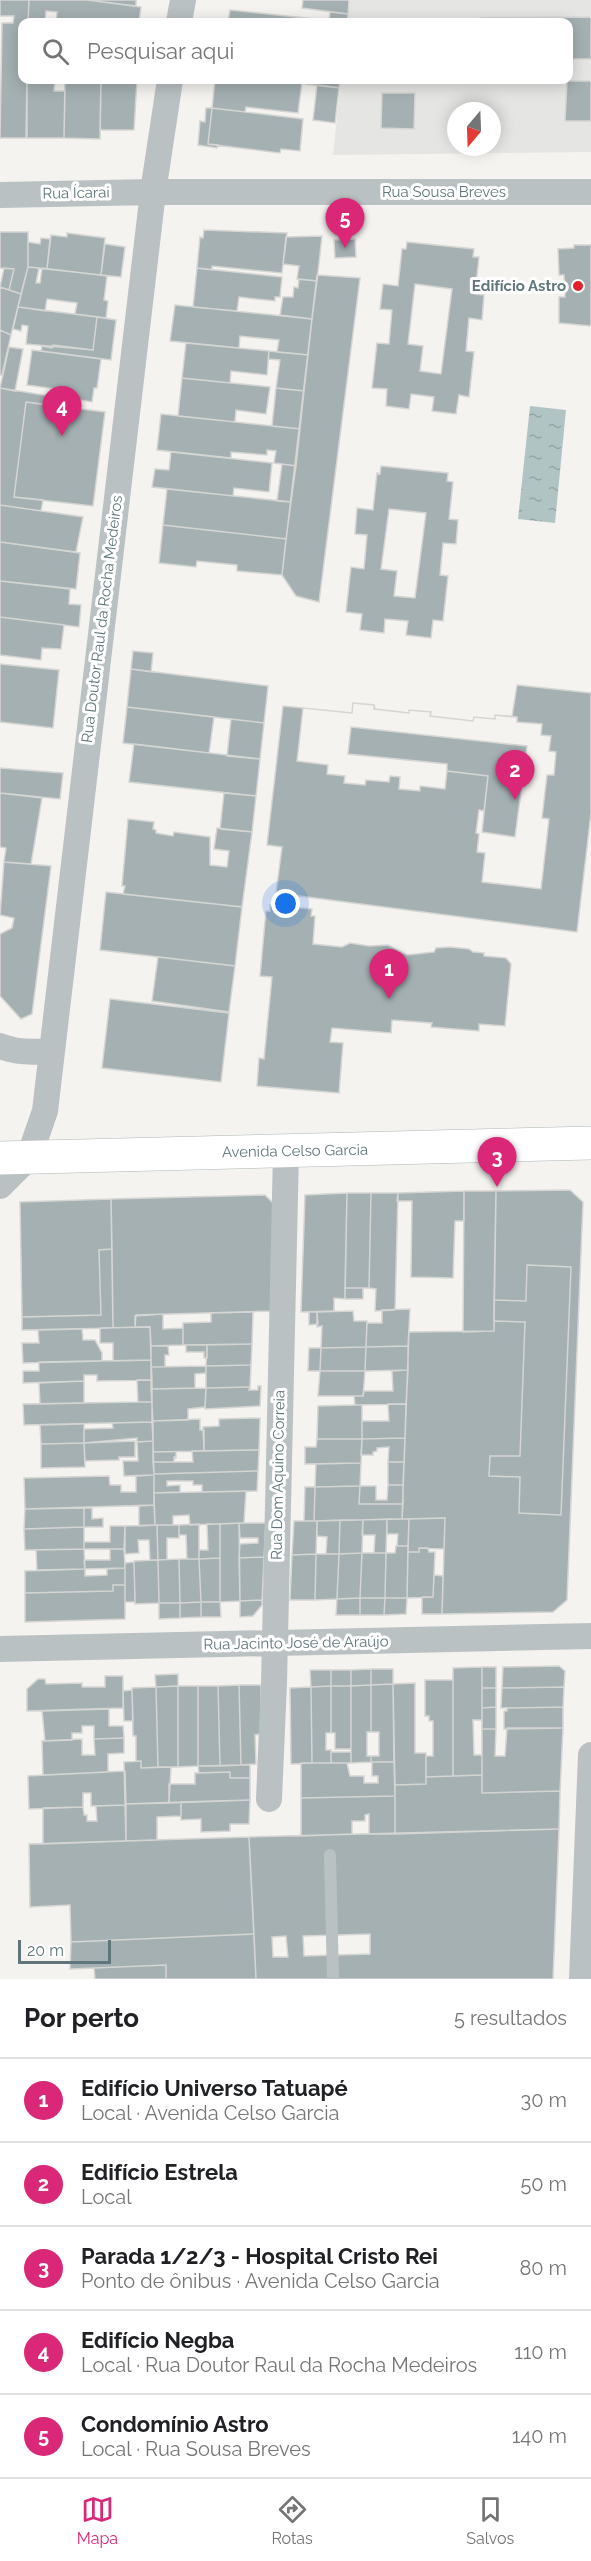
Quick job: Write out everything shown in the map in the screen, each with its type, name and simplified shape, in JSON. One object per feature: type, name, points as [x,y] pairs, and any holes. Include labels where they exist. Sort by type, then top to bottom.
[{"type":"main road","name":"Avenida Celso Garcia","points":[[14,1158],[591,1143]]},
{"type":"street","points":[[180,18],[183,0]]},
{"type":"street","name":"Rua Doutor Raul da Rocha Medeiros","points":[[14,1158],[45,1111],[153,192],[169,84]]},
{"type":"street","name":"Rua Sousa Breves","points":[[153,192],[591,192]]},
{"type":"street","name":"Rua Ícarai","points":[[0,195],[153,192]]},
{"type":"street","points":[[0,1046],[18,1052],[36,1053],[52,1050]]},
{"type":"street","name":"Rua Dom Aquino Correia","points":[[269,1799],[286,1152]]},
{"type":"street","points":[[0,1186],[14,1158]]},
{"type":"street","name":"Rua Jacinto José de Araújo","points":[[0,1649],[591,1636]]},
{"type":"street","points":[[582,1979],[591,1755]]},
{"type":"lane","points":[[330,1855],[333,1979]]},
{"type":"shaded area","points":[[350,0],[591,0],[591,152],[501,153],[501,102],[447,102],[447,154],[333,155],[341,84],[573,84],[573,18],[348,18]]},
{"type":"water","points":[[530,406],[566,410],[555,523],[518,519]]},
{"type":"building","points":[[0,0],[29,0],[28,18],[18,18],[18,84],[27,84],[27,138],[0,138],[2,23],[13,23],[14,16],[0,16]]},
{"type":"building","points":[[29,0],[87,0],[141,7],[140,18],[56,18],[57,12],[46,11],[45,18],[28,18]]},
{"type":"building","points":[[87,0],[136,0],[136,6]]},
{"type":"building","points":[[303,0],[349,0],[348,14],[302,8]]},
{"type":"building","points":[[230,10],[305,18],[229,18]]},
{"type":"building","points":[[330,12],[348,14],[348,18],[329,18]]},
{"type":"building","points":[[591,17],[591,59],[573,59],[573,18],[480,18]]},
{"type":"building","points":[[573,81],[591,81],[591,121],[565,121],[567,84],[573,84]]},
{"type":"building","points":[[27,84],[55,84],[54,91],[65,91],[64,138],[26,138]]},
{"type":"building","points":[[65,84],[101,84],[100,139],[64,138]]},
{"type":"building","points":[[101,84],[137,84],[134,130],[100,130]]},
{"type":"building","points":[[215,84],[302,84],[298,113],[246,107],[245,112],[212,108]]},
{"type":"building","points":[[306,84],[340,84],[339,88]]},
{"type":"building","points":[[317,85],[339,88],[335,123],[313,120]]},
{"type":"building","points":[[382,93],[415,93],[414,129],[381,128]]},
{"type":"building","points":[[206,108],[212,108],[208,144],[218,145],[217,148],[198,145],[200,121],[205,122]]},
{"type":"building","points":[[212,108],[303,119],[300,151],[281,149],[280,153],[208,144]]},
{"type":"building","points":[[204,230],[287,233],[282,273],[212,266],[212,270],[197,268],[200,237],[203,238]]},
{"type":"building","points":[[0,232],[28,232],[28,267],[21,294],[9,290],[14,269],[0,268]]},
{"type":"building","points":[[67,233],[105,238],[101,275],[47,269],[51,235],[67,237]]},
{"type":"building","points":[[322,236],[317,281],[297,279],[299,266],[283,264],[286,237]]},
{"type":"building","points":[[41,238],[50,239],[47,269],[28,267],[28,242],[40,244]]},
{"type":"building","points":[[355,239],[356,257],[335,258],[334,240]]},
{"type":"building","points":[[407,242],[474,249],[473,257],[479,257],[475,294],[484,295],[482,320],[469,318],[466,351],[474,352],[469,397],[459,395],[456,414],[432,411],[434,397],[411,394],[409,409],[386,406],[387,389],[372,388],[377,343],[389,344],[392,310],[380,309],[383,284],[398,286],[402,249],[406,249]]},
{"type":"building","points":[[105,244],[125,247],[121,277],[101,275]]},
{"type":"building","name":"Edifício Astro","points":[[574,245],[591,245],[591,326],[559,323],[559,297],[565,297],[564,275],[559,275],[558,249],[574,248]]},
{"type":"building","points":[[28,267],[39,268],[36,283],[40,283],[42,268],[107,276],[104,300],[108,301],[106,318],[75,314],[77,303],[47,299],[45,311],[18,307]]},
{"type":"building","points":[[4,268],[14,269],[9,290],[0,287]]},
{"type":"building","points":[[197,268],[282,277],[280,297],[275,297],[275,301],[239,297],[237,311],[193,307]]},
{"type":"building","points":[[317,275],[360,278],[319,602],[296,596],[282,575]]},
{"type":"building","points":[[299,279],[317,281],[312,319],[280,315],[283,297],[293,297],[294,287],[298,288]]},
{"type":"building","points":[[415,284],[452,289],[441,374],[420,371],[423,346],[408,344]]},
{"type":"building","points":[[0,287],[21,294],[11,335],[0,330]]},
{"type":"building","points":[[175,305],[312,319],[308,355],[277,352],[279,340],[240,336],[239,348],[170,341]]},
{"type":"building","points":[[18,307],[97,317],[93,350],[26,344],[28,326],[22,325],[21,331],[13,329]]},
{"type":"building","points":[[97,317],[116,320],[111,360],[41,351],[42,346],[52,348],[53,345],[93,350]]},
{"type":"building","points":[[0,330],[11,335],[2,375],[0,375]]},
{"type":"building","points":[[186,343],[269,351],[267,375],[231,371],[230,383],[182,378]]},
{"type":"building","points":[[9,347],[23,349],[15,391],[0,388]]},
{"type":"building","points":[[32,350],[101,359],[97,388],[94,388],[92,402],[69,398],[70,391],[27,385]]},
{"type":"building","points":[[269,351],[308,355],[304,391],[276,388],[280,360],[268,359]]},
{"type":"building","points":[[182,378],[270,387],[266,414],[236,410],[235,422],[178,416]]},
{"type":"building","points":[[0,388],[56,397],[54,406],[26,402],[14,497],[43,500],[41,511],[0,505]]},
{"type":"building","points":[[276,388],[304,391],[300,429],[272,426]]},
{"type":"building","points":[[26,402],[105,412],[93,506],[14,497]]},
{"type":"building","points":[[161,414],[300,429],[296,466],[274,463],[276,451],[267,450],[267,455],[231,452],[231,458],[157,450]]},
{"type":"building","points":[[171,452],[272,463],[269,492],[234,488],[233,496],[152,487],[155,469],[169,470]]},
{"type":"building","points":[[282,464],[296,466],[291,502],[277,501]]},
{"type":"building","points":[[381,466],[448,473],[447,481],[453,482],[449,519],[458,520],[456,544],[443,543],[440,575],[448,576],[443,621],[433,620],[431,638],[406,635],[408,621],[385,619],[384,633],[360,630],[362,614],[346,612],[351,567],[364,569],[367,535],[355,534],[357,508],[373,510],[377,473],[380,474]]},
{"type":"building","points":[[167,489],[291,502],[286,539],[163,525]]},
{"type":"building","points":[[0,505],[83,517],[76,552],[0,542]]},
{"type":"building","points":[[389,509],[426,513],[415,598],[394,596],[397,571],[381,569]]},
{"type":"building","points":[[163,525],[286,539],[282,575],[237,571],[237,565],[197,561],[196,567],[159,563]]},
{"type":"building","points":[[0,542],[80,553],[76,589],[0,581]]},
{"type":"building","points":[[0,581],[70,589],[69,604],[81,605],[79,627],[0,617]]},
{"type":"building","points":[[0,617],[64,625],[61,649],[42,648],[41,660],[0,655]]},
{"type":"building","points":[[133,651],[153,653],[151,672],[131,669]]},
{"type":"building","points":[[0,664],[59,670],[53,728],[0,722]]},
{"type":"building","points":[[131,669],[268,686],[264,723],[127,707]]},
{"type":"building","points":[[517,685],[591,693],[591,813],[577,932],[276,893],[282,847],[267,845],[283,706],[352,713],[353,703],[374,705],[375,709],[409,713],[409,710],[431,712],[430,716],[473,721],[474,717],[495,719],[495,715],[512,717]]},
{"type":"building","points":[[353,703],[374,705],[374,709],[409,713],[409,710],[431,712],[430,716],[473,721],[474,717],[495,719],[495,715],[517,717],[517,722],[542,724],[541,735],[551,736],[549,751],[556,752],[554,775],[547,775],[542,818],[549,819],[541,889],[482,882],[485,853],[477,852],[479,834],[476,833],[479,810],[484,811],[488,776],[447,771],[445,789],[420,786],[420,791],[399,789],[400,777],[390,776],[389,782],[366,780],[365,785],[344,783],[345,776],[327,774],[328,765],[297,761],[303,708],[352,713]]},
{"type":"building","points":[[127,707],[214,717],[209,753],[123,743]]},
{"type":"building","points":[[231,719],[264,723],[260,759],[227,756]]},
{"type":"building","points":[[351,727],[527,746],[515,837],[482,832],[488,776],[447,771],[447,764],[348,754]]},
{"type":"building","points":[[134,744],[260,759],[256,796],[129,782]]},
{"type":"building","points":[[0,768],[63,773],[60,799],[0,793]]},
{"type":"building","points":[[0,793],[42,798],[31,864],[4,862],[6,848],[0,847]]},
{"type":"building","points":[[224,793],[256,796],[252,832],[220,829]]},
{"type":"building","points":[[128,819],[154,822],[153,829],[156,833],[173,836],[174,832],[210,837],[210,865],[227,867],[229,851],[214,849],[217,828],[252,832],[242,907],[123,894]]},
{"type":"building","points":[[4,862],[51,866],[32,1014],[21,1019],[0,996],[0,934],[12,928],[14,918],[0,915]]},
{"type":"building","points":[[106,892],[242,907],[235,966],[100,950]]},
{"type":"building","points":[[270,905],[312,909],[311,916],[315,916],[313,944],[342,947],[350,943],[369,946],[388,945],[407,955],[434,952],[436,948],[449,947],[469,949],[473,952],[484,953],[484,956],[506,958],[511,964],[505,1026],[479,1024],[479,1031],[431,1027],[432,1023],[392,1020],[391,1033],[332,1028],[330,1042],[343,1043],[339,1093],[257,1086],[259,1058],[264,1059],[272,977],[260,976],[266,911],[270,911]]},
{"type":"building","points":[[158,957],[235,966],[229,1012],[152,1001]]},
{"type":"building","points":[[110,999],[229,1013],[221,1082],[102,1068]]},
{"type":"building","points":[[570,1190],[583,1202],[567,1600],[553,1612],[442,1614],[445,1518],[402,1519],[409,1332],[494,1331],[494,1321],[525,1322],[520,1456],[490,1456],[489,1476],[520,1477],[519,1513],[561,1515],[571,1267],[527,1265],[526,1301],[494,1300],[496,1191]]},
{"type":"building","points":[[464,1191],[496,1191],[494,1331],[463,1332]]},
{"type":"building","points":[[464,1191],[464,1221],[455,1221],[453,1278],[411,1277],[412,1201],[397,1201],[398,1193]]},
{"type":"building","points":[[347,1193],[345,1299],[334,1298],[334,1311],[301,1312],[305,1195]]},
{"type":"building","points":[[347,1193],[371,1193],[369,1288],[345,1288]]},
{"type":"building","points":[[371,1193],[398,1193],[395,1310],[375,1311],[376,1289],[369,1288]]},
{"type":"building","points":[[265,1195],[277,1207],[273,1311],[136,1315],[135,1327],[113,1328],[111,1199]]},
{"type":"building","points":[[111,1199],[112,1249],[99,1250],[101,1315],[22,1317],[20,1202]]},
{"type":"building","points":[[112,1249],[113,1328],[22,1330],[22,1317],[101,1315],[99,1250]]},
{"type":"building","points":[[527,1265],[571,1267],[561,1515],[519,1513],[520,1477],[489,1476],[490,1456],[520,1456],[525,1322],[494,1321],[494,1300],[526,1301]]},
{"type":"building","points":[[345,1288],[363,1288],[363,1299],[345,1299]]},
{"type":"building","points":[[410,1309],[408,1346],[366,1347],[367,1323],[382,1323],[382,1310]]},
{"type":"building","points":[[353,1311],[354,1321],[367,1321],[366,1347],[321,1348],[322,1326],[317,1327],[317,1312]]},
{"type":"building","points":[[253,1312],[252,1344],[183,1345],[183,1323],[211,1322],[211,1313]]},
{"type":"building","points":[[309,1312],[317,1312],[318,1324],[309,1325]]},
{"type":"building","points":[[163,1314],[163,1329],[183,1328],[183,1345],[151,1346],[150,1327],[135,1327],[135,1316]]},
{"type":"building","points":[[150,1327],[151,1360],[113,1361],[113,1343],[100,1343],[100,1328]]},
{"type":"building","points":[[82,1329],[83,1340],[95,1340],[102,1353],[102,1361],[23,1363],[22,1343],[39,1343],[38,1330]]},
{"type":"building","points":[[252,1344],[251,1365],[206,1366],[207,1345]]},
{"type":"building","points":[[186,1345],[207,1345],[207,1358],[204,1358],[204,1352],[186,1352]]},
{"type":"building","points":[[151,1346],[168,1346],[169,1355],[165,1355],[165,1367],[151,1367]]},
{"type":"building","points":[[408,1346],[408,1370],[365,1371],[366,1347]]},
{"type":"building","points":[[366,1347],[365,1371],[320,1371],[321,1348]]},
{"type":"building","points":[[309,1348],[321,1348],[320,1371],[308,1371]]},
{"type":"building","points":[[151,1360],[152,1380],[97,1381],[97,1375],[84,1375],[84,1381],[23,1383],[23,1371],[39,1371],[39,1362]]},
{"type":"building","points":[[251,1365],[250,1387],[206,1388],[206,1366]]},
{"type":"building","points":[[206,1366],[206,1373],[195,1374],[195,1388],[151,1389],[151,1367]]},
{"type":"building","points":[[408,1370],[406,1404],[355,1405],[354,1396],[363,1396],[364,1391],[393,1391],[392,1371]]},
{"type":"building","points":[[320,1371],[365,1371],[363,1396],[318,1396]]},
{"type":"building","points":[[137,1380],[152,1380],[152,1402],[138,1402]]},
{"type":"building","points":[[84,1381],[84,1403],[40,1404],[39,1383]]},
{"type":"building","points":[[258,1386],[261,1386],[260,1406],[205,1409],[206,1388],[250,1387],[249,1390],[258,1390]]},
{"type":"building","points":[[206,1388],[205,1407],[188,1409],[188,1420],[153,1421],[151,1389]]},
{"type":"building","points":[[152,1402],[152,1422],[24,1425],[23,1404]]},
{"type":"building","points":[[388,1404],[406,1404],[405,1438],[362,1439],[362,1421],[389,1421]]},
{"type":"building","points":[[362,1405],[362,1439],[317,1439],[318,1406]]},
{"type":"building","points":[[260,1418],[259,1450],[204,1451],[203,1427],[219,1426],[219,1419]]},
{"type":"building","points":[[200,1419],[200,1430],[204,1430],[204,1451],[153,1452],[153,1421]]},
{"type":"building","points":[[152,1422],[153,1441],[137,1442],[137,1438],[84,1443],[84,1429],[113,1428],[112,1423]]},
{"type":"building","points":[[84,1424],[84,1443],[41,1444],[40,1425]]},
{"type":"building","points":[[405,1438],[404,1462],[388,1462],[389,1447],[377,1448],[373,1455],[361,1455],[362,1439]]},
{"type":"building","points":[[317,1439],[362,1439],[361,1463],[305,1464],[305,1447],[316,1447]]},
{"type":"building","points":[[135,1441],[135,1457],[85,1461],[84,1443]]},
{"type":"building","points":[[153,1441],[154,1475],[124,1476],[123,1461],[138,1461],[137,1442]]},
{"type":"building","points":[[84,1443],[85,1467],[41,1468],[41,1444]]},
{"type":"building","points":[[259,1450],[258,1471],[154,1474],[153,1462],[193,1462],[192,1451]]},
{"type":"building","points":[[153,1452],[176,1452],[176,1458],[174,1457],[174,1462],[153,1462]]},
{"type":"building","points":[[388,1462],[404,1462],[403,1485],[388,1485]]},
{"type":"building","points":[[361,1463],[360,1486],[315,1487],[316,1464]]},
{"type":"building","points":[[258,1471],[257,1491],[202,1492],[202,1485],[193,1485],[193,1481],[167,1481],[167,1486],[180,1485],[180,1492],[154,1493],[154,1474]]},
{"type":"building","points":[[154,1475],[154,1505],[25,1509],[24,1478],[109,1476],[110,1485],[121,1485],[121,1492],[136,1492],[136,1476]]},
{"type":"building","points":[[388,1485],[403,1485],[403,1504],[359,1504],[360,1486],[376,1486],[376,1500],[387,1500]]},
{"type":"building","points":[[360,1486],[359,1504],[403,1504],[402,1519],[314,1521],[315,1487]]},
{"type":"building","points":[[305,1487],[315,1487],[314,1521],[304,1521]]},
{"type":"building","points":[[246,1491],[244,1523],[190,1525],[189,1515],[173,1516],[173,1525],[155,1525],[154,1493]]},
{"type":"building","points":[[154,1505],[155,1525],[139,1526],[139,1506]]},
{"type":"building","points":[[84,1508],[84,1527],[24,1529],[25,1509]]},
{"type":"building","points":[[84,1508],[92,1508],[92,1519],[103,1518],[103,1527],[84,1527]]},
{"type":"building","points":[[445,1518],[444,1549],[419,1548],[419,1552],[408,1552],[409,1519]]},
{"type":"building","points":[[387,1519],[386,1553],[374,1553],[375,1535],[362,1535],[363,1520]]},
{"type":"building","points":[[387,1519],[409,1519],[408,1546],[397,1546],[398,1534],[387,1534]]},
{"type":"building","points":[[340,1520],[363,1520],[362,1553],[339,1554]]},
{"type":"building","points":[[340,1520],[339,1554],[326,1554],[327,1537],[317,1536],[317,1521]]},
{"type":"building","points":[[294,1521],[317,1521],[316,1554],[292,1555]]},
{"type":"building","points":[[239,1523],[266,1523],[264,1557],[239,1558],[240,1544],[258,1543],[258,1538],[240,1538]]},
{"type":"building","points":[[239,1523],[240,1601],[220,1602],[220,1524]]},
{"type":"building","points":[[199,1524],[199,1559],[187,1559],[186,1535],[179,1535],[179,1525]]},
{"type":"building","points":[[207,1524],[220,1524],[220,1558],[199,1559],[199,1550],[208,1550]]},
{"type":"building","points":[[157,1525],[158,1560],[150,1560],[149,1540],[138,1540],[139,1553],[125,1554],[125,1526]]},
{"type":"building","points":[[157,1525],[179,1525],[179,1538],[167,1538],[167,1560],[158,1560]]},
{"type":"building","points":[[110,1526],[125,1526],[124,1549],[84,1549],[84,1542],[110,1542]]},
{"type":"building","points":[[84,1527],[84,1549],[25,1550],[24,1529]]},
{"type":"building","points":[[396,1546],[408,1546],[407,1598],[385,1598],[386,1553],[395,1553]]},
{"type":"building","points":[[419,1548],[428,1548],[429,1552],[435,1552],[433,1597],[407,1598],[408,1552],[419,1552]]},
{"type":"building","points":[[84,1549],[85,1569],[37,1570],[36,1550]]},
{"type":"building","points":[[110,1549],[124,1549],[125,1568],[85,1569],[84,1560],[110,1560]]},
{"type":"building","points":[[362,1553],[386,1553],[385,1598],[360,1598]]},
{"type":"building","points":[[362,1553],[360,1598],[337,1599],[339,1554]]},
{"type":"building","points":[[316,1554],[339,1554],[337,1599],[315,1600]]},
{"type":"building","points":[[316,1554],[315,1600],[290,1600],[292,1555]]},
{"type":"building","points":[[264,1557],[262,1600],[240,1601],[239,1558]]},
{"type":"building","points":[[220,1558],[220,1602],[201,1602],[199,1559]]},
{"type":"building","points":[[179,1559],[199,1559],[201,1602],[180,1603]]},
{"type":"building","points":[[179,1559],[180,1603],[159,1603],[158,1560]]},
{"type":"building","points":[[158,1560],[159,1603],[135,1604],[134,1561]]},
{"type":"building","points":[[134,1562],[135,1602],[125,1602],[125,1563]]},
{"type":"building","points":[[125,1568],[125,1585],[113,1585],[113,1591],[25,1593],[25,1571],[85,1569],[85,1576],[107,1575],[107,1569]]},
{"type":"building","points":[[434,1575],[443,1576],[442,1614],[422,1614],[422,1597],[433,1597]]},
{"type":"building","points":[[113,1585],[125,1585],[125,1619],[25,1622],[25,1593],[113,1591]]},
{"type":"building","points":[[360,1598],[385,1598],[384,1615],[360,1615]]},
{"type":"building","points":[[360,1598],[360,1615],[336,1615],[337,1599]]},
{"type":"building","points":[[385,1598],[407,1598],[406,1614],[384,1615]]},
{"type":"building","points":[[262,1600],[262,1605],[253,1616],[240,1617],[240,1601]]},
{"type":"building","points":[[201,1602],[201,1617],[180,1618],[180,1603]]},
{"type":"building","points":[[201,1602],[220,1602],[221,1617],[201,1617]]},
{"type":"building","points":[[159,1603],[180,1603],[180,1618],[159,1619]]},
{"type":"building","points":[[559,1666],[565,1671],[564,1687],[502,1688],[503,1667]]},
{"type":"building","points":[[482,1667],[496,1667],[496,1688],[482,1688]]},
{"type":"building","points":[[482,1667],[482,1720],[473,1720],[474,1755],[482,1755],[482,1775],[453,1776],[453,1668]]},
{"type":"building","points":[[371,1669],[393,1669],[393,1684],[371,1685]]},
{"type":"building","points":[[371,1669],[371,1685],[351,1686],[351,1670]]},
{"type":"building","points":[[310,1670],[331,1670],[331,1686],[311,1687]]},
{"type":"building","points":[[331,1670],[351,1670],[351,1686],[331,1686]]},
{"type":"building","points":[[178,1674],[178,1686],[156,1687],[155,1675]]},
{"type":"building","points":[[105,1676],[123,1676],[123,1708],[27,1711],[27,1689],[38,1679],[45,1679],[46,1684],[82,1683],[82,1687],[105,1687]]},
{"type":"building","points":[[425,1680],[453,1680],[453,1776],[426,1777],[426,1756],[433,1756],[433,1721],[429,1721],[429,1716],[425,1716]]},
{"type":"building","points":[[415,1683],[415,1753],[426,1753],[426,1784],[395,1785],[393,1684]]},
{"type":"building","points":[[393,1684],[394,1762],[371,1762],[371,1756],[379,1756],[379,1732],[371,1732],[371,1685]]},
{"type":"building","points":[[239,1685],[241,1765],[220,1766],[218,1686]]},
{"type":"building","points":[[239,1685],[261,1685],[261,1734],[255,1735],[256,1764],[241,1765]]},
{"type":"building","points":[[371,1685],[371,1732],[367,1732],[367,1756],[371,1756],[371,1762],[351,1763],[351,1686]]},
{"type":"building","points":[[178,1686],[198,1686],[198,1766],[178,1767]]},
{"type":"building","points":[[178,1686],[178,1767],[158,1767],[156,1687]]},
{"type":"building","points":[[198,1686],[218,1686],[220,1766],[198,1766]]},
{"type":"building","points":[[331,1686],[331,1733],[326,1733],[326,1750],[331,1750],[331,1763],[312,1763],[311,1687]]},
{"type":"building","points":[[331,1686],[351,1686],[351,1749],[335,1749],[335,1733],[331,1733]]},
{"type":"building","points":[[156,1687],[158,1767],[141,1768],[141,1761],[136,1761],[136,1736],[133,1736],[132,1688]]},
{"type":"building","points":[[311,1687],[312,1763],[291,1764],[290,1688]]},
{"type":"building","points":[[564,1687],[563,1707],[501,1708],[502,1688]]},
{"type":"building","points":[[482,1688],[496,1688],[496,1707],[482,1708]]},
{"type":"building","points":[[132,1690],[133,1721],[124,1721],[123,1691]]},
{"type":"building","points":[[496,1707],[496,1729],[482,1729],[482,1708]]},
{"type":"building","points":[[563,1707],[563,1728],[504,1729],[504,1711],[507,1711],[507,1708]]},
{"type":"building","points":[[109,1709],[109,1726],[123,1726],[124,1738],[94,1739],[94,1726],[82,1726],[82,1733],[72,1733],[72,1740],[45,1741],[42,1711]]},
{"type":"building","points":[[507,1728],[563,1728],[560,1791],[482,1793],[482,1729],[496,1729],[495,1756],[505,1756]]},
{"type":"building","points":[[124,1738],[124,1753],[108,1754],[108,1772],[43,1775],[42,1741],[82,1739],[82,1755],[95,1755],[94,1739]]},
{"type":"building","points":[[331,1752],[351,1752],[351,1763],[331,1763]]},
{"type":"building","points":[[141,1761],[141,1768],[171,1767],[169,1803],[125,1804],[124,1762]]},
{"type":"building","points":[[372,1762],[394,1762],[395,1796],[301,1798],[301,1763],[347,1763],[350,1776],[364,1776],[364,1783],[378,1783],[378,1776],[372,1776]]},
{"type":"building","points":[[250,1765],[250,1778],[230,1778],[230,1772],[199,1773],[198,1766]]},
{"type":"building","points":[[125,1771],[126,1805],[91,1806],[91,1793],[83,1793],[83,1807],[29,1809],[28,1776]]},
{"type":"building","points":[[230,1772],[230,1778],[250,1778],[250,1800],[169,1803],[169,1784],[195,1784],[195,1773]]},
{"type":"building","points":[[482,1775],[482,1793],[560,1791],[559,1829],[395,1834],[395,1785],[426,1784],[426,1777]]},
{"type":"building","points":[[395,1796],[395,1834],[369,1834],[369,1814],[365,1815],[365,1821],[352,1821],[352,1834],[301,1836],[301,1798]]},
{"type":"building","points":[[250,1800],[249,1824],[230,1824],[230,1831],[201,1832],[201,1819],[181,1820],[181,1802]]},
{"type":"building","points":[[181,1802],[181,1816],[157,1817],[157,1840],[126,1841],[125,1804]]},
{"type":"building","points":[[126,1805],[126,1841],[43,1844],[43,1808],[83,1807],[87,1821],[97,1821],[96,1806]]},
{"type":"building","points":[[559,1829],[553,1979],[256,1979],[249,1837]],"holes":[[[370,1934],[370,1954],[304,1956],[303,1936]],[[286,1936],[288,1957],[273,1957],[272,1937]]]},
{"type":"building","points":[[249,1837],[254,1934],[71,1942],[70,1905],[30,1907],[29,1844]]},
{"type":"building","points":[[254,1934],[256,1979],[166,1979],[166,1965],[70,1969],[71,1942]]},
{"type":"building","points":[[166,1965],[166,1979],[95,1979],[94,1968]]},
{"type":"place","name":"Condomínio Astro","points":[[345,248]]},
{"type":"place","name":"Edifício Astro","points":[[578,286]]},
{"type":"place","name":"Edifício Negba","points":[[62,436]]},
{"type":"place","name":"Edifício Estrela","points":[[515,800]]},
{"type":"place","name":"Edifício Universo Tatuapé","points":[[389,999]]},
{"type":"place","name":"Parada 1/2/3 - Hospital Cristo Rei","points":[[497,1187]]}]
